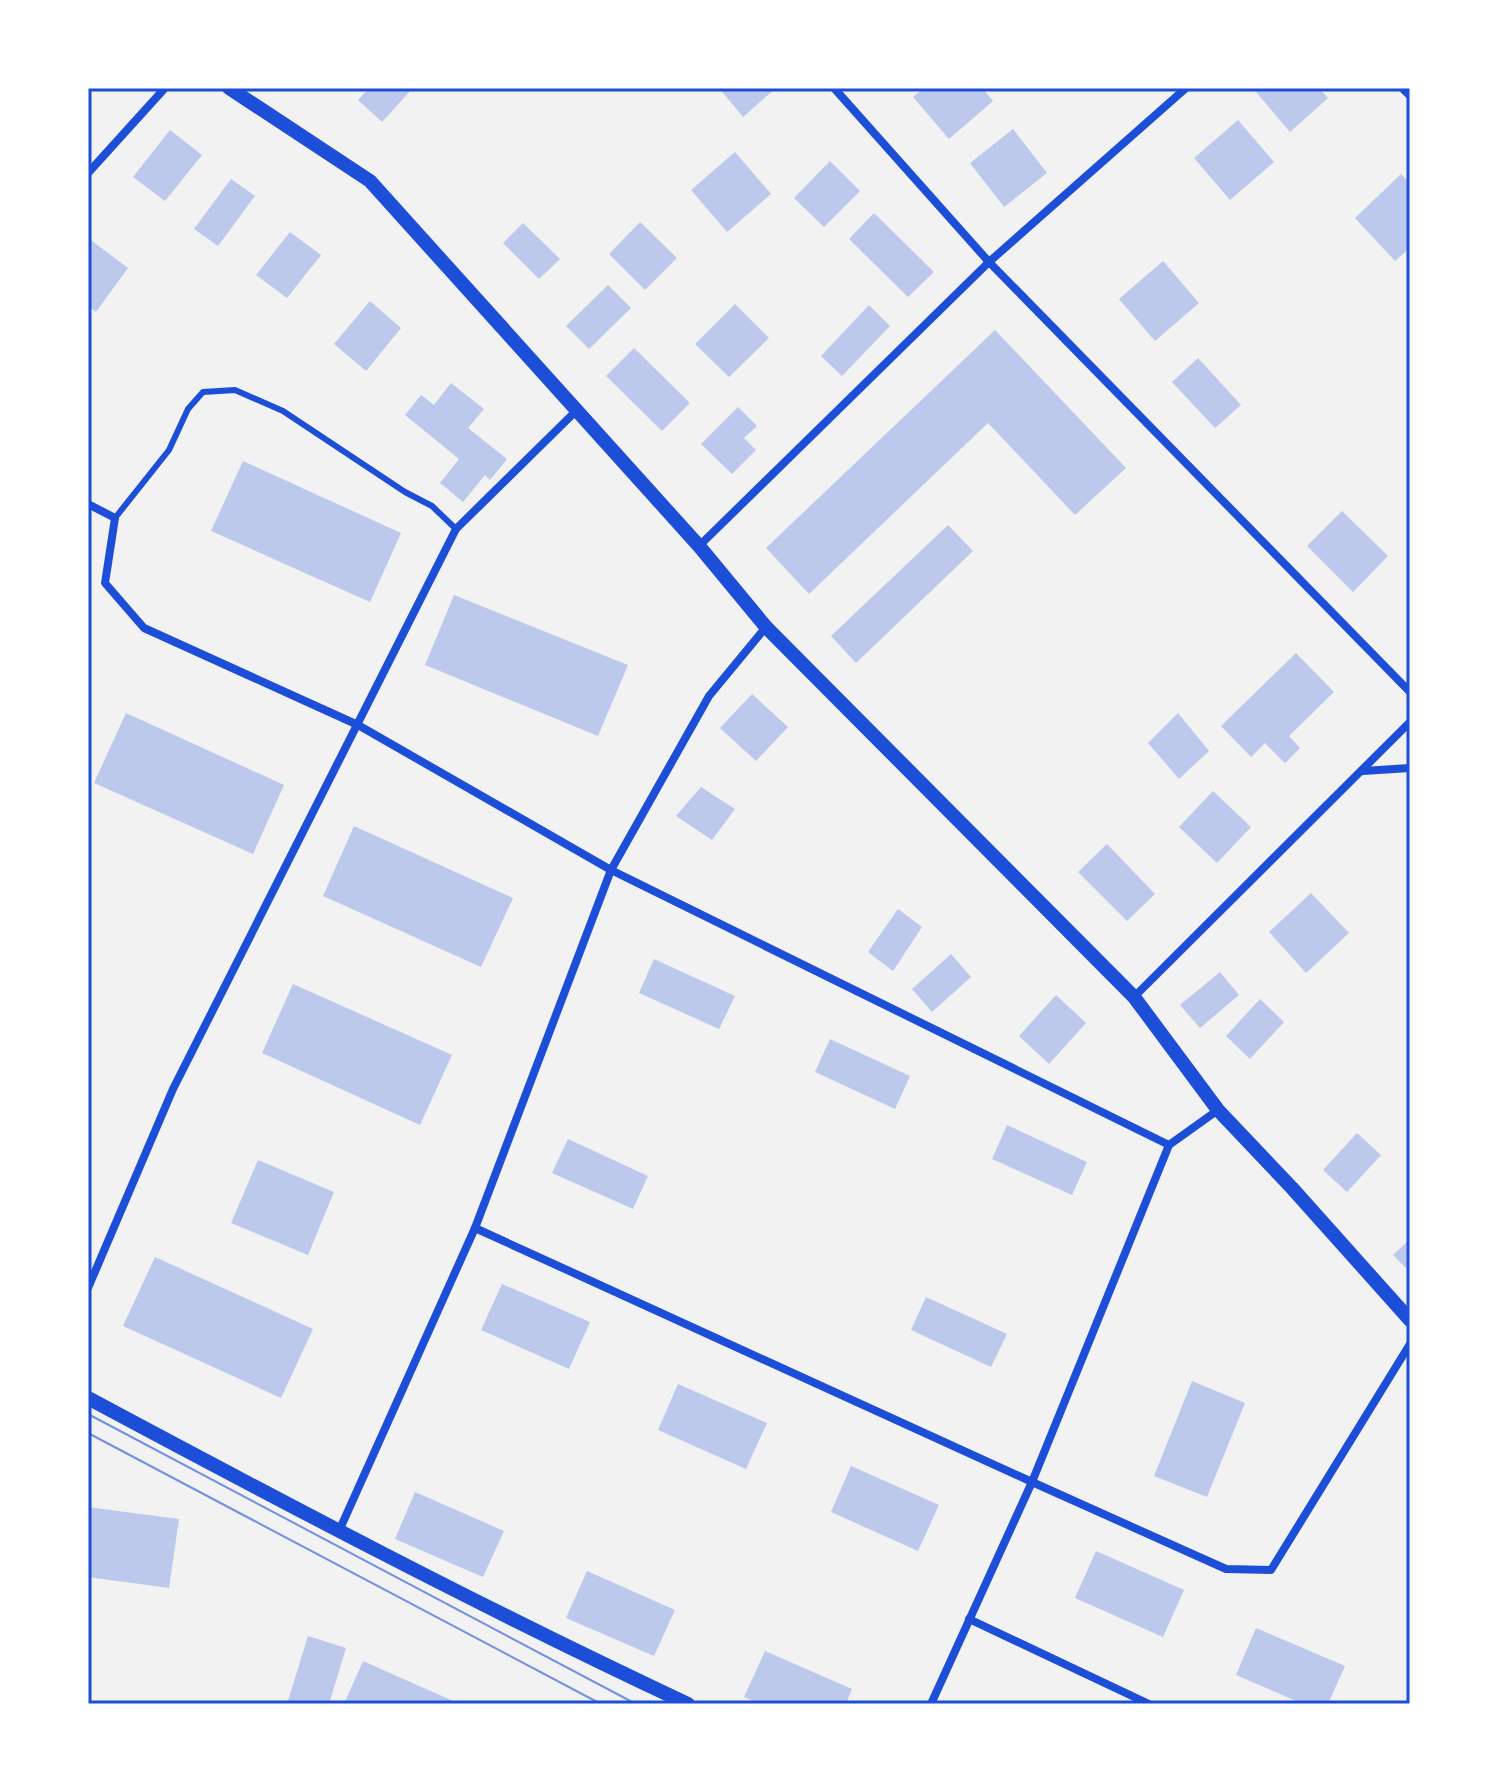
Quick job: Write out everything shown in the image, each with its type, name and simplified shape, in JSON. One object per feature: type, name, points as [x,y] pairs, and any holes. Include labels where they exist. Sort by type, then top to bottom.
[{"type":"street","points":[[88,173],[165,88]]},
{"type":"street","points":[[229,88],[370,181],[699,546],[766,627],[1134,997],[1218,1110],[1410,1320]]},
{"type":"street","points":[[834,88],[989,262],[1410,692]]},
{"type":"street","points":[[699,546],[989,262],[1186,88]]},
{"type":"street","points":[[1402,88],[1410,96]]},
{"type":"street","points":[[88,1288],[173,1089],[456,529],[576,411]]},
{"type":"street","points":[[88,504],[115,518],[105,583],[144,628],[358,725],[611,870],[1169,1145]]},
{"type":"street","points":[[338,1532],[475,1228],[611,870],[709,696],[766,627]]},
{"type":"street","points":[[1134,997],[1410,722]]},
{"type":"street","points":[[1362,771],[1410,768]]},
{"type":"street","points":[[931,1704],[1032,1482],[1169,1145],[1218,1110]]},
{"type":"street","points":[[475,1228],[1226,1569],[1271,1570],[1410,1344]]},
{"type":"street","points":[[88,1398],[338,1532],[688,1704]]},
{"type":"street","points":[[969,1619],[1149,1704]]},
{"type":"lane","points":[[115,518],[169,450],[188,409],[203,392],[235,390],[283,411],[405,492],[432,506],[456,529]]},
{"type":"building","points":[[369,88],[413,88],[382,122],[358,100]]},
{"type":"building","points":[[719,88],[776,88],[743,117]]},
{"type":"building","points":[[924,88],[982,88],[993,101],[949,139],[913,97]]},
{"type":"building","points":[[1261,88],[1319,88],[1328,98],[1290,132],[1256,92]]},
{"type":"building","points":[[1238,120],[1274,162],[1230,200],[1194,158]]},
{"type":"building","points":[[1013,129],[1047,173],[1004,207],[970,163]]},
{"type":"building","points":[[170,130],[202,155],[165,201],[133,177]]},
{"type":"building","points":[[735,152],[771,194],[727,232],[691,190]]},
{"type":"building","points":[[830,161],[860,191],[824,227],[794,198]]},
{"type":"building","points":[[1401,174],[1410,183],[1410,248],[1395,261],[1355,218]]},
{"type":"building","points":[[231,179],[255,196],[218,246],[194,229]]},
{"type":"building","points":[[874,213],[934,272],[908,297],[849,239]]},
{"type":"building","points":[[640,222],[677,258],[645,290],[609,254]]},
{"type":"building","points":[[523,223],[560,259],[539,279],[503,243]]},
{"type":"building","points":[[290,232],[321,255],[287,298],[256,275]]},
{"type":"building","points":[[88,238],[128,268],[96,312],[88,306]]},
{"type":"building","points":[[1163,261],[1199,303],[1155,341],[1119,299]]},
{"type":"building","points":[[608,285],[631,308],[589,349],[566,326]]},
{"type":"building","points":[[370,301],[401,328],[366,371],[334,344]]},
{"type":"building","points":[[735,304],[769,338],[729,377],[695,344]]},
{"type":"building","points":[[869,305],[890,326],[842,376],[821,356]]},
{"type":"building","points":[[995,330],[1126,468],[1075,515],[988,423],[809,594],[766,548]]},
{"type":"building","points":[[634,348],[690,403],[662,431],[606,376]]},
{"type":"building","points":[[1198,358],[1241,405],[1215,428],[1172,382]]},
{"type":"building","points":[[451,383],[484,409],[468,428],[507,459],[490,480],[485,475],[463,502],[440,483],[459,459],[405,415],[421,395],[434,405]]},
{"type":"building","points":[[738,407],[757,426],[744,438],[756,450],[732,474],[701,444]]},
{"type":"building","points":[[243,461],[401,533],[370,602],[211,531]]},
{"type":"building","points":[[1342,511],[1388,556],[1353,592],[1307,546]]},
{"type":"building","points":[[948,525],[973,551],[856,663],[831,636]]},
{"type":"building","points":[[454,595],[628,665],[598,736],[425,665]]},
{"type":"building","points":[[1296,653],[1334,692],[1289,736],[1300,748],[1285,763],[1265,743],[1251,757],[1221,726]]},
{"type":"building","points":[[752,694],[788,727],[756,761],[720,728]]},
{"type":"building","points":[[126,713],[284,785],[253,854],[94,783]]},
{"type":"building","points":[[1178,713],[1209,751],[1179,779],[1148,743]]},
{"type":"building","points":[[701,787],[735,809],[712,840],[676,816]]},
{"type":"building","points":[[1213,791],[1251,827],[1217,863],[1179,827]]},
{"type":"building","points":[[354,826],[513,898],[481,967],[323,896]]},
{"type":"building","points":[[1107,844],[1155,894],[1127,921],[1078,872]]},
{"type":"building","points":[[1311,893],[1349,933],[1306,973],[1269,932]]},
{"type":"building","points":[[898,909],[922,927],[893,971],[868,952]]},
{"type":"building","points":[[951,954],[971,977],[932,1012],[912,989]]},
{"type":"building","points":[[654,959],[735,996],[719,1029],[639,993]]},
{"type":"building","points":[[1220,972],[1239,995],[1200,1028],[1180,1005]]},
{"type":"building","points":[[293,984],[452,1055],[420,1125],[262,1053]]},
{"type":"building","points":[[1056,995],[1086,1023],[1049,1064],[1019,1036]]},
{"type":"building","points":[[1260,999],[1284,1022],[1250,1059],[1226,1036]]},
{"type":"building","points":[[830,1039],[910,1076],[895,1109],[815,1072]]},
{"type":"building","points":[[1007,1125],[1087,1162],[1072,1195],[992,1159]]},
{"type":"building","points":[[1357,1133],[1381,1155],[1347,1192],[1323,1170]]},
{"type":"building","points":[[568,1139],[648,1176],[633,1209],[552,1173]]},
{"type":"building","points":[[258,1160],[334,1192],[308,1255],[231,1223]]},
{"type":"building","points":[[1410,1239],[1410,1272],[1393,1255]]},
{"type":"building","points":[[155,1257],[313,1329],[281,1398],[123,1326]]},
{"type":"building","points":[[502,1284],[590,1322],[569,1369],[481,1330]]},
{"type":"building","points":[[926,1297],[1007,1334],[991,1367],[911,1330]]},
{"type":"building","points":[[1192,1381],[1245,1403],[1207,1497],[1154,1476]]},
{"type":"building","points":[[678,1384],[767,1423],[746,1469],[658,1430]]},
{"type":"building","points":[[851,1466],[939,1505],[918,1551],[831,1512]]},
{"type":"building","points":[[415,1492],[504,1531],[483,1577],[395,1539]]},
{"type":"building","points":[[88,1507],[179,1519],[169,1588],[88,1577]]},
{"type":"building","points":[[1096,1551],[1184,1590],[1163,1637],[1075,1598]]},
{"type":"building","points":[[587,1571],[675,1610],[654,1656],[566,1618]]},
{"type":"building","points":[[1256,1628],[1345,1666],[1328,1704],[1303,1704],[1236,1675]]},
{"type":"building","points":[[308,1636],[346,1648],[329,1704],[287,1704]]},
{"type":"building","points":[[765,1651],[852,1689],[846,1704],[760,1704],[744,1697]]},
{"type":"building","points":[[363,1661],[460,1704],[344,1704]]},
{"type":"tram line","points":[[88,1414],[636,1704]]},
{"type":"tram line","points":[[88,1433],[601,1704]]}]
